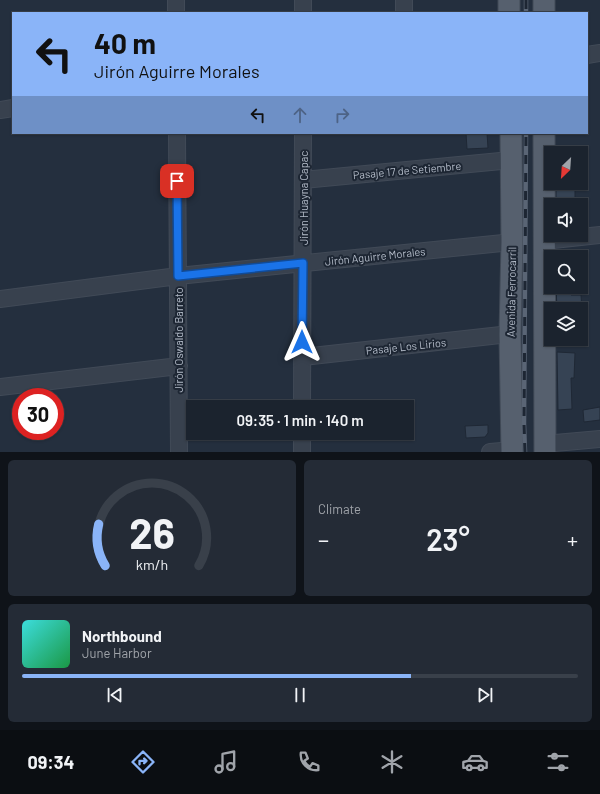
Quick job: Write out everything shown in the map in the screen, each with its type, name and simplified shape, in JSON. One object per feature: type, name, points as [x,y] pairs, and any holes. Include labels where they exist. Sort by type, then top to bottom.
[{"type":"main road","points":[[509,0],[509,12]]},
{"type":"main road","points":[[544,0],[544,12]]},
{"type":"main road","name":"Avenida Ferrocarril","points":[[511,134],[512,242],[510,334],[512,451]]},
{"type":"main road","points":[[544,134],[544,198]]},
{"type":"main road","points":[[544,242],[544,448]]},
{"type":"street","points":[[176,0],[176,12]]},
{"type":"street","points":[[303,0],[303,12]]},
{"type":"street","points":[[404,0],[404,12]]},
{"type":"street","points":[[588,55],[600,53]]},
{"type":"street","points":[[0,110],[12,108]]},
{"type":"street","name":"Jirón Oswaldo Barreto","points":[[177,134],[179,452]]},
{"type":"street","name":"Jirón Huayna Capac","points":[[302,400],[303,134]]},
{"type":"street","name":"Pasaje 17 de Setiembre","points":[[303,180],[511,160]]},
{"type":"street","points":[[588,236],[600,235]]},
{"type":"street","name":"Jirón Aguirre Morales","points":[[0,299],[178,276],[512,242]]},
{"type":"street","name":"Pasaje Los Lirios","points":[[302,357],[510,334]]},
{"type":"street","points":[[0,387],[179,366]]},
{"type":"street","points":[[544,448],[600,439]]},
{"type":"street","points":[[302,440],[302,452]]},
{"type":"street","points":[[490,452],[512,451]]},
{"type":"building","points":[[466,134],[487,134],[488,148],[467,149]]},
{"type":"building","points":[[556,190],[575,190],[575,198],[556,198]]},
{"type":"building","points":[[556,294],[581,295],[582,302],[557,302]]},
{"type":"building","points":[[557,352],[575,353],[574,378],[571,378],[572,409],[558,410]]},
{"type":"building","points":[[600,407],[600,420],[584,422],[583,410]]},
{"type":"building","points":[[488,425],[488,433],[485,437],[466,438],[465,426]]},
{"type":"railway","points":[[526,0],[526,12]]},
{"type":"railway","points":[[525,452],[526,134]]},
{"type":"route","points":[[177,181],[178,276],[303,263],[302,342]]}]
